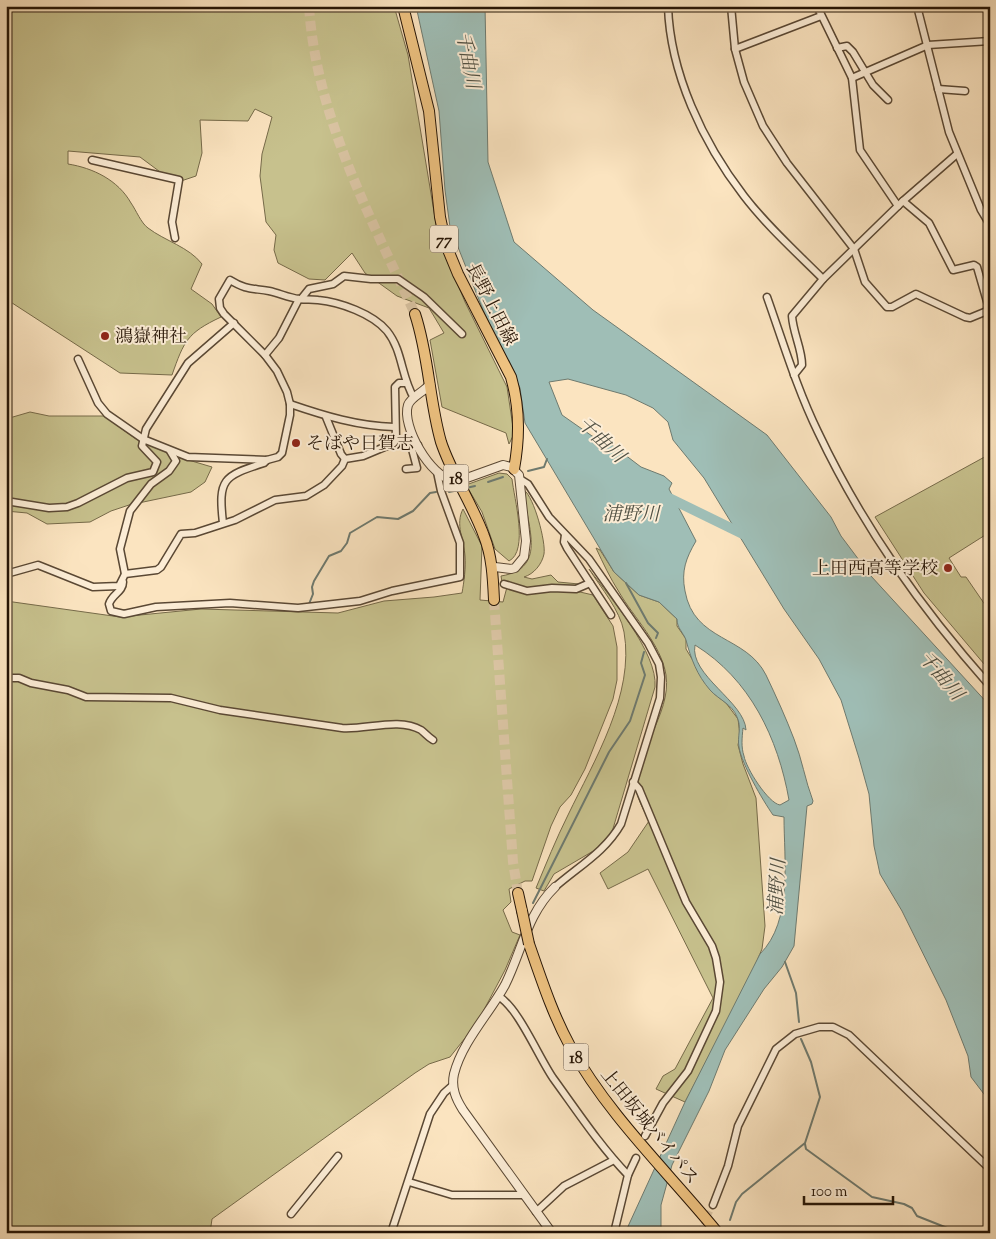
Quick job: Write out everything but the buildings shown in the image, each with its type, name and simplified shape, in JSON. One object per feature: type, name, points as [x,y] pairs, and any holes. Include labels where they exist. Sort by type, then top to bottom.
[{"type":"main road","name":"長野上田線","points":[[403,6],[429,112],[440,216],[446,245],[455,267],[511,377],[514,389],[519,432],[514,469]]},
{"type":"main road","name":"18","points":[[415,314],[426,353],[432,402],[449,463],[484,535],[492,565],[494,600]]},
{"type":"main road","name":"上田坂城バイパス","points":[[518,893],[529,944],[547,996],[570,1045],[605,1100],[718,1233]]},
{"type":"street","points":[[668,6],[670,36],[676,61],[687,94],[711,144],[744,196],[823,279]]},
{"type":"street","points":[[731,6],[735,49],[744,82],[764,126],[787,163],[854,249],[865,282],[887,307],[892,307],[916,294],[965,317],[970,318],[989,312],[977,267],[974,265],[952,270],[929,223],[901,203],[860,150],[852,78],[817,6]]},
{"type":"street","points":[[917,6],[949,132],[982,213],[990,225]]},
{"type":"street","points":[[735,49],[821,16]]},
{"type":"street","points":[[852,78],[928,45],[990,41]]},
{"type":"street","points":[[837,48],[847,46],[853,52],[873,85],[888,100]]},
{"type":"street","points":[[938,89],[965,91]]},
{"type":"street","points":[[794,375],[802,365],[802,358],[793,331],[792,316],[823,279],[901,203],[957,154]]},
{"type":"street","points":[[92,160],[179,180],[172,222],[175,238]]},
{"type":"street","points":[[265,355],[279,338],[300,299],[309,289],[333,284],[347,275],[371,279],[396,278],[424,297],[462,334]]},
{"type":"street","points":[[78,358],[98,404],[107,414],[143,439],[188,457],[267,460],[278,457],[282,453],[290,404],[277,371],[265,355],[224,314],[219,299],[230,280],[244,289],[268,291],[300,299],[319,300],[349,307],[382,325],[389,333],[402,360],[406,382],[414,398]]},
{"type":"street","points":[[767,297],[794,375],[818,433],[885,554],[930,617],[990,686]]},
{"type":"street","points":[[6,501],[49,508],[67,507],[78,504],[87,497],[127,478],[153,472],[157,462],[142,446],[146,430],[188,364],[234,323]]},
{"type":"street","points":[[6,574],[38,564],[93,587],[111,587],[118,586],[124,577],[157,570],[161,567],[179,535],[195,533],[235,520],[275,500],[306,496],[324,485],[334,476],[345,459],[363,456],[394,443],[396,438],[394,426],[395,387],[400,382],[406,382]]},
{"type":"street","points":[[430,384],[414,398],[408,407],[407,425],[430,465],[446,479],[453,480]]},
{"type":"street","points":[[414,398],[423,396],[432,402]]},
{"type":"street","points":[[290,404],[326,417],[366,426],[394,426]]},
{"type":"street","points":[[326,417],[341,454],[345,459]]},
{"type":"street","points":[[406,469],[417,468],[412,449],[418,445]]},
{"type":"street","points":[[169,450],[176,461],[174,466],[151,484],[130,511],[120,549],[124,577],[122,588],[110,599],[109,608],[116,613],[124,614],[156,607],[230,603],[298,608],[360,601],[392,591],[460,577],[460,543],[441,491],[438,472]]},
{"type":"street","points":[[223,523],[220,498],[223,485],[227,479],[240,470],[264,463],[267,460]]},
{"type":"street","points":[[464,479],[498,466],[514,469],[520,479],[526,551],[515,568],[506,569],[492,565]]},
{"type":"street","points":[[520,479],[528,484],[549,517],[589,560],[648,644],[659,664],[661,676],[660,698],[633,782],[625,814],[614,837],[598,853],[555,887],[544,900],[525,932],[511,971],[498,996],[462,1054],[454,1076],[453,1085],[456,1099],[552,1233]]},
{"type":"street","points":[[565,535],[564,542],[567,548],[610,615]]},
{"type":"street","points":[[493,581],[506,569]]},
{"type":"street","points":[[504,584],[527,591],[552,588],[576,589],[590,583]]},
{"type":"street","points":[[6,678],[19,678],[31,683],[68,690],[86,698],[171,698],[220,710],[348,728],[390,724],[420,729],[433,740]]},
{"type":"street","points":[[633,782],[639,789],[686,902],[712,946],[720,982],[716,1011],[688,1071],[663,1104],[645,1136]]},
{"type":"street","points":[[498,996],[512,1006],[553,1078],[614,1160],[628,1175]]},
{"type":"street","points":[[713,1206],[733,1151],[736,1131],[771,1056],[786,1039],[819,1027],[833,1026],[849,1036],[990,1169]]},
{"type":"street","points":[[391,1233],[430,1114],[444,1092],[453,1085]]},
{"type":"street","points":[[291,1214],[338,1156]]},
{"type":"street","points":[[614,1233],[628,1175],[636,1158]]},
{"type":"street","points":[[536,1212],[564,1186],[614,1160]]},
{"type":"street","points":[[409,1182],[452,1195],[523,1195]]},
{"type":"shaded area","points":[[6,6],[394,6],[408,55],[438,236],[465,302],[507,387],[514,434],[509,444],[506,433],[442,407],[430,340],[444,333],[429,308],[397,296],[365,273],[352,253],[325,280],[309,279],[278,263],[274,250],[276,235],[266,222],[260,176],[262,154],[272,117],[255,109],[248,121],[200,120],[202,153],[196,176],[175,183],[140,157],[68,151],[68,164],[104,176],[126,195],[145,226],[190,253],[202,264],[191,289],[212,304],[221,317],[201,328],[188,339],[172,375],[120,373],[6,299]]},
{"type":"shaded area","points":[[30,412],[49,416],[104,416],[136,439],[185,459],[212,467],[205,482],[191,492],[129,505],[111,511],[90,522],[47,524],[27,513],[6,511],[6,419]]},
{"type":"shaded area","name":"上田西高等学校","points":[[990,454],[990,532],[949,558],[961,577],[966,577],[990,612],[990,671],[924,593],[875,517]]},
{"type":"shaded area","points":[[499,473],[507,474],[512,479],[519,523],[518,547],[515,555],[509,561],[495,549],[482,512],[466,485]]},
{"type":"shaded area","points":[[524,490],[532,501],[535,510],[541,530],[544,554],[534,571],[524,577],[532,579],[551,575],[558,582],[579,584],[578,586],[527,589],[502,582],[501,576],[516,571],[525,564],[530,554],[530,530]]},
{"type":"shaded area","points":[[463,509],[482,546],[480,600],[503,602],[507,587],[580,592],[593,595],[613,626],[617,647],[617,680],[613,699],[585,769],[571,795],[560,807],[551,826],[532,881],[525,881],[509,889],[511,902],[503,910],[512,932],[520,935],[505,970],[477,1023],[450,1057],[429,1064],[415,1073],[212,1219],[210,1233],[6,1233],[6,601],[120,617],[201,609],[338,613],[384,601],[462,593],[465,560],[460,521]]},
{"type":"shaded area","points":[[596,548],[600,550],[614,572],[639,595],[659,602],[677,619],[677,626],[686,639],[686,649],[712,692],[726,703],[738,719],[740,735],[738,745],[756,798],[765,926],[762,949],[747,984],[685,1102],[656,1089],[663,1076],[675,1069],[713,998],[648,869],[608,889],[600,873],[628,852],[649,821],[637,793],[637,778],[640,763],[663,705],[666,675],[659,653],[653,642],[625,602]]},
{"type":"shaded area","points":[[589,569],[641,642],[654,673],[655,687],[612,832],[595,850],[554,874],[544,891],[536,888],[559,833],[600,750],[618,703],[624,679],[626,655],[622,624],[610,599]]},
{"type":"water","name":"浦野川","points":[[416,6],[485,6],[488,162],[514,242],[593,310],[767,435],[831,517],[841,536],[871,576],[990,706],[990,1102],[971,1077],[968,1056],[946,1000],[902,911],[880,874],[874,846],[869,794],[859,758],[841,700],[819,659],[784,609],[704,478],[673,440],[668,422],[653,408],[626,395],[568,379],[549,382],[562,415],[592,436],[612,445],[641,467],[664,476],[672,483],[669,489],[696,541],[689,553],[684,571],[685,591],[690,608],[709,629],[746,652],[757,662],[766,675],[794,739],[813,801],[812,804],[807,806],[794,946],[782,967],[764,989],[725,1050],[709,1091],[672,1165],[661,1205],[661,1233],[625,1233],[685,1102],[760,954],[771,940],[778,925],[782,907],[785,871],[784,817],[773,815],[753,782],[739,747],[739,724],[737,717],[729,705],[710,690],[701,679],[677,619],[659,602],[639,595],[614,572],[525,423],[520,388],[483,310],[450,227],[439,111]],"holes":[[[695,645],[714,659],[746,693],[769,733],[784,777],[789,800],[780,805],[775,803],[764,792],[749,768],[742,749],[743,728],[746,730],[743,720],[737,709],[700,667],[695,656]]]},
{"type":"waterway","points":[[528,471],[544,467],[547,459]]},
{"type":"waterway","points":[[488,482],[503,477]]},
{"type":"waterway","points":[[466,488],[475,486]]},
{"type":"waterway","points":[[449,492],[459,490]]},
{"type":"waterway","points":[[309,604],[313,594],[312,587],[314,581],[329,556],[341,551],[347,543],[350,533],[377,517],[398,519],[413,511],[430,493],[436,492]]},
{"type":"waterway","name":"千曲川","points":[[665,496],[747,536]]},
{"type":"waterway","points":[[626,583],[648,623],[658,633],[656,638]]},
{"type":"waterway","points":[[533,903],[609,752],[630,721],[645,675],[641,663],[644,652]]},
{"type":"waterway","points":[[785,962],[796,993],[799,1022]]},
{"type":"waterway","points":[[730,1220],[736,1202],[742,1194],[805,1143],[820,1097],[811,1062],[801,1039]]},
{"type":"waterway","points":[[805,1144],[806,1149],[872,1197],[904,1204],[912,1208],[917,1216],[960,1233]]},
{"type":"tunnel","points":[[309,6],[314,47],[322,87],[334,126],[348,165],[415,314]]},
{"type":"tunnel","points":[[494,600],[513,862],[518,893]]},
{"type":"tunnel","points":[[700,1233],[713,1205]]},
{"type":"place","name":"鴻嶽神社","points":[[105,336]]},
{"type":"place","name":"そばや日賀志","points":[[296,443]]},
{"type":"place","name":"上田西高等学校","points":[[948,568]]}]
